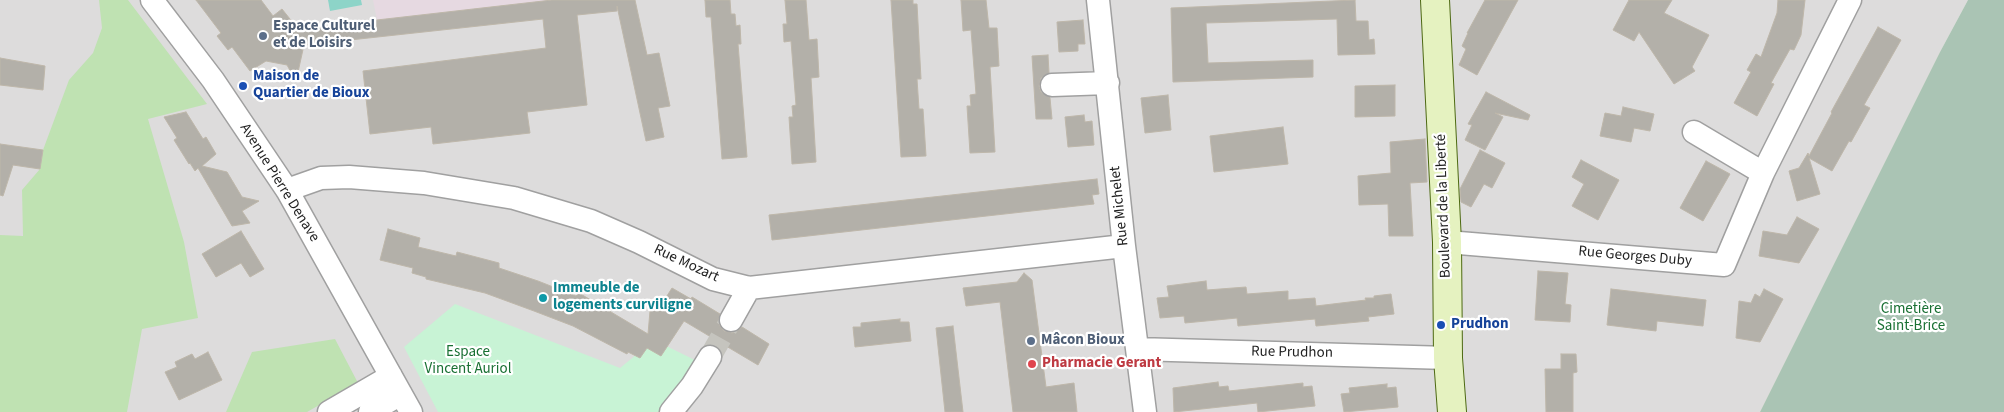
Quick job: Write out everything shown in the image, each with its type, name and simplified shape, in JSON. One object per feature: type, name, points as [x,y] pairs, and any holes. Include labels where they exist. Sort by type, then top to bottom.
[{"type":"main road","name":"Boulevard de la Liberté","points":[[1435,0],[1446,242],[1448,358],[1452,412]]},
{"type":"street","name":"Avenue Pierre Denave","points":[[152,0],[213,80],[287,190],[401,394]]},
{"type":"street","name":"Rue Michelet","points":[[1098,0],[1124,246],[1145,412]]},
{"type":"street","name":"Rue Georges Duby","points":[[1446,242],[1724,265],[1763,173],[1850,0]]},
{"type":"street","points":[[1052,85],[1108,83]]},
{"type":"street","points":[[1694,132],[1763,173]]},
{"type":"street","name":"Rue Mozart","points":[[287,190],[321,178],[349,177],[424,183],[514,198],[591,221],[639,242],[713,279],[749,288],[1124,246]]},
{"type":"street","points":[[730,320],[749,288]]},
{"type":"street","name":"Rue Prudhon","points":[[1136,349],[1448,358]]},
{"type":"street","points":[[672,412],[710,358]]},
{"type":"street","points":[[329,412],[401,394]]},
{"type":"street","points":[[370,412],[401,394]]},
{"type":"shaded area","points":[[0,0],[1968,0],[1940,52],[1760,412],[0,412]]},
{"type":"shaded area","points":[[328,0],[361,0],[362,5],[330,11]]},
{"type":"shaded area","points":[[373,0],[552,0],[377,20]]},
{"type":"green space","points":[[99,0],[128,0],[207,104],[148,119],[184,242],[198,318],[142,329],[127,412],[0,412],[0,235],[23,236],[22,190],[40,169],[43,150],[69,80],[93,53],[102,28]]},
{"type":"green space","name":"Cimetière Saint-Brice","points":[[1968,0],[2004,0],[2004,412],[1760,412],[1940,52]]},
{"type":"green space","name":"Espace Vincent Auriol","points":[[455,304],[620,368],[654,340],[701,363],[664,412],[438,412],[404,347]]},
{"type":"green space","points":[[335,339],[358,383],[307,412],[226,412],[252,352]]},
{"type":"building","points":[[196,0],[261,0],[273,16],[282,9],[298,29],[552,0],[635,0],[647,55],[659,53],[670,106],[658,108],[664,137],[646,141],[617,6],[617,11],[577,15],[587,105],[527,112],[530,133],[433,144],[431,127],[370,134],[363,71],[546,48],[543,19],[304,45],[296,81],[287,65],[266,61],[250,71],[232,47],[228,50],[217,36],[221,33]]},
{"type":"building","points":[[705,0],[730,0],[731,14],[735,14],[736,26],[740,25],[741,44],[738,44],[747,157],[722,159],[711,17],[706,17]]},
{"type":"building","points":[[785,0],[806,0],[809,40],[817,39],[819,77],[811,78],[816,162],[792,164],[789,117],[793,117],[792,106],[796,105],[791,41],[784,42],[783,24],[787,24]]},
{"type":"building","points":[[891,0],[913,0],[913,4],[917,4],[921,79],[917,79],[919,109],[923,109],[926,156],[901,157]]},
{"type":"building","points":[[961,0],[986,0],[989,28],[997,28],[999,66],[990,67],[995,152],[970,153],[967,106],[971,106],[970,95],[976,94],[971,30],[963,31]]},
{"type":"building","points":[[1355,0],[1356,21],[1368,21],[1369,40],[1374,39],[1375,54],[1338,55],[1337,19],[1206,23],[1208,63],[1313,60],[1313,77],[1173,82],[1171,8]]},
{"type":"building","points":[[1485,0],[1518,0],[1477,75],[1459,65],[1466,49],[1462,46],[1467,33]]},
{"type":"building","points":[[1629,0],[1672,0],[1664,13],[1709,35],[1692,67],[1695,71],[1674,84],[1639,32],[1634,41],[1613,30]]},
{"type":"building","points":[[1778,0],[1805,0],[1801,35],[1794,50],[1790,49],[1771,83],[1774,84],[1757,116],[1734,103],[1751,72],[1747,70],[1756,54],[1761,57],[1777,13]]},
{"type":"building","points":[[1083,20],[1085,44],[1078,44],[1078,51],[1059,52],[1057,22]]},
{"type":"building","points":[[1878,27],[1901,40],[1864,105],[1870,108],[1832,171],[1809,158],[1820,194],[1797,201],[1789,171],[1799,168],[1808,153],[1809,156]]},
{"type":"building","points":[[1048,55],[1049,73],[1041,78],[1039,86],[1041,92],[1050,98],[1052,119],[1036,119],[1032,56]]},
{"type":"building","points":[[0,58],[45,66],[43,90],[0,85]]},
{"type":"building","points":[[1395,85],[1395,116],[1355,117],[1355,86]]},
{"type":"building","points":[[1486,92],[1530,115],[1528,120],[1495,113],[1503,117],[1485,150],[1465,140],[1472,125],[1468,124]]},
{"type":"building","points":[[1168,95],[1171,130],[1145,133],[1141,98]]},
{"type":"building","points":[[1623,107],[1654,114],[1650,131],[1634,128],[1631,142],[1600,136],[1605,113],[1621,116]]},
{"type":"building","points":[[186,112],[203,139],[206,137],[216,154],[202,166],[227,172],[242,197],[259,201],[242,211],[250,223],[232,226],[198,168],[195,171],[174,140],[177,138],[164,117]]},
{"type":"building","points":[[1084,115],[1085,122],[1092,121],[1094,145],[1068,147],[1065,117]]},
{"type":"building","points":[[1283,127],[1288,164],[1214,172],[1210,136]]},
{"type":"building","points":[[1425,139],[1427,182],[1410,183],[1413,236],[1389,236],[1388,204],[1359,205],[1358,176],[1391,173],[1390,142]]},
{"type":"building","points":[[0,144],[43,150],[40,169],[13,165],[3,196],[0,195]]},
{"type":"building","points":[[1480,150],[1505,163],[1492,188],[1484,184],[1471,207],[1461,202],[1460,189]]},
{"type":"building","points":[[1581,160],[1619,180],[1598,220],[1572,206],[1584,184],[1572,177]]},
{"type":"building","points":[[1706,161],[1730,174],[1703,221],[1680,208]]},
{"type":"building","points":[[1097,179],[1099,194],[1092,195],[1094,204],[772,240],[769,215]]},
{"type":"building","points":[[1797,217],[1819,229],[1799,263],[1759,256],[1763,231],[1787,235]]},
{"type":"building","name":"Immeuble de logements curviligne","points":[[388,229],[420,238],[418,247],[456,256],[457,252],[499,263],[499,268],[576,296],[579,293],[648,334],[650,311],[658,310],[672,288],[691,299],[692,297],[720,314],[718,321],[724,331],[732,333],[742,327],[769,344],[758,365],[684,321],[661,356],[647,348],[640,358],[628,352],[627,354],[573,326],[534,311],[485,293],[426,279],[426,277],[412,273],[413,268],[380,260]]},
{"type":"building","points":[[241,231],[264,269],[250,277],[241,263],[216,277],[202,254]]},
{"type":"building","points":[[1538,271],[1568,273],[1565,304],[1571,305],[1570,322],[1535,320]]},
{"type":"building","points":[[1024,273],[1032,280],[1046,387],[1074,383],[1077,412],[1013,412],[1000,302],[966,306],[963,288],[1017,282]]},
{"type":"building","points":[[1206,281],[1207,290],[1246,287],[1247,294],[1288,291],[1288,300],[1315,298],[1316,306],[1366,300],[1365,298],[1391,294],[1394,314],[1368,317],[1369,321],[1316,326],[1315,319],[1238,326],[1237,318],[1185,323],[1184,316],[1160,318],[1157,298],[1169,297],[1167,286]]},
{"type":"building","points":[[1611,289],[1706,300],[1703,326],[1657,321],[1656,331],[1607,325]]},
{"type":"building","points":[[1764,289],[1783,299],[1760,342],[1736,338],[1739,301],[1751,303],[1755,294],[1760,297]]},
{"type":"building","points":[[900,319],[900,322],[909,322],[911,341],[855,347],[853,327],[861,327],[861,323]]},
{"type":"building","points":[[953,326],[963,412],[945,412],[936,328]]},
{"type":"building","points":[[208,352],[222,380],[179,400],[165,372],[177,367],[175,362],[192,354],[195,359]]},
{"type":"building","points":[[1561,354],[1576,354],[1577,372],[1573,373],[1573,412],[1546,412],[1545,369],[1561,369]]},
{"type":"building","points":[[1218,382],[1219,387],[1228,386],[1229,391],[1303,383],[1303,387],[1312,386],[1315,406],[1258,412],[1257,403],[1174,412],[1173,388]]},
{"type":"building","points":[[1387,384],[1387,388],[1396,387],[1398,407],[1344,412],[1341,394],[1350,393],[1349,388]]},
{"type":"tunnel","points":[[710,357],[731,320]]},
{"type":"place","name":"Espace Culturel et de Loisirs","points":[[263,36]]},
{"type":"place","name":"Maison de Quartier de Bioux","points":[[243,86]]},
{"type":"place","name":"Immeuble de logements curviligne","points":[[543,298]]},
{"type":"place","name":"Prudhon","points":[[1441,325]]},
{"type":"place","name":"Mâcon Bioux","points":[[1031,341]]},
{"type":"place","name":"Pharmacie Gerant","points":[[1032,364]]}]
